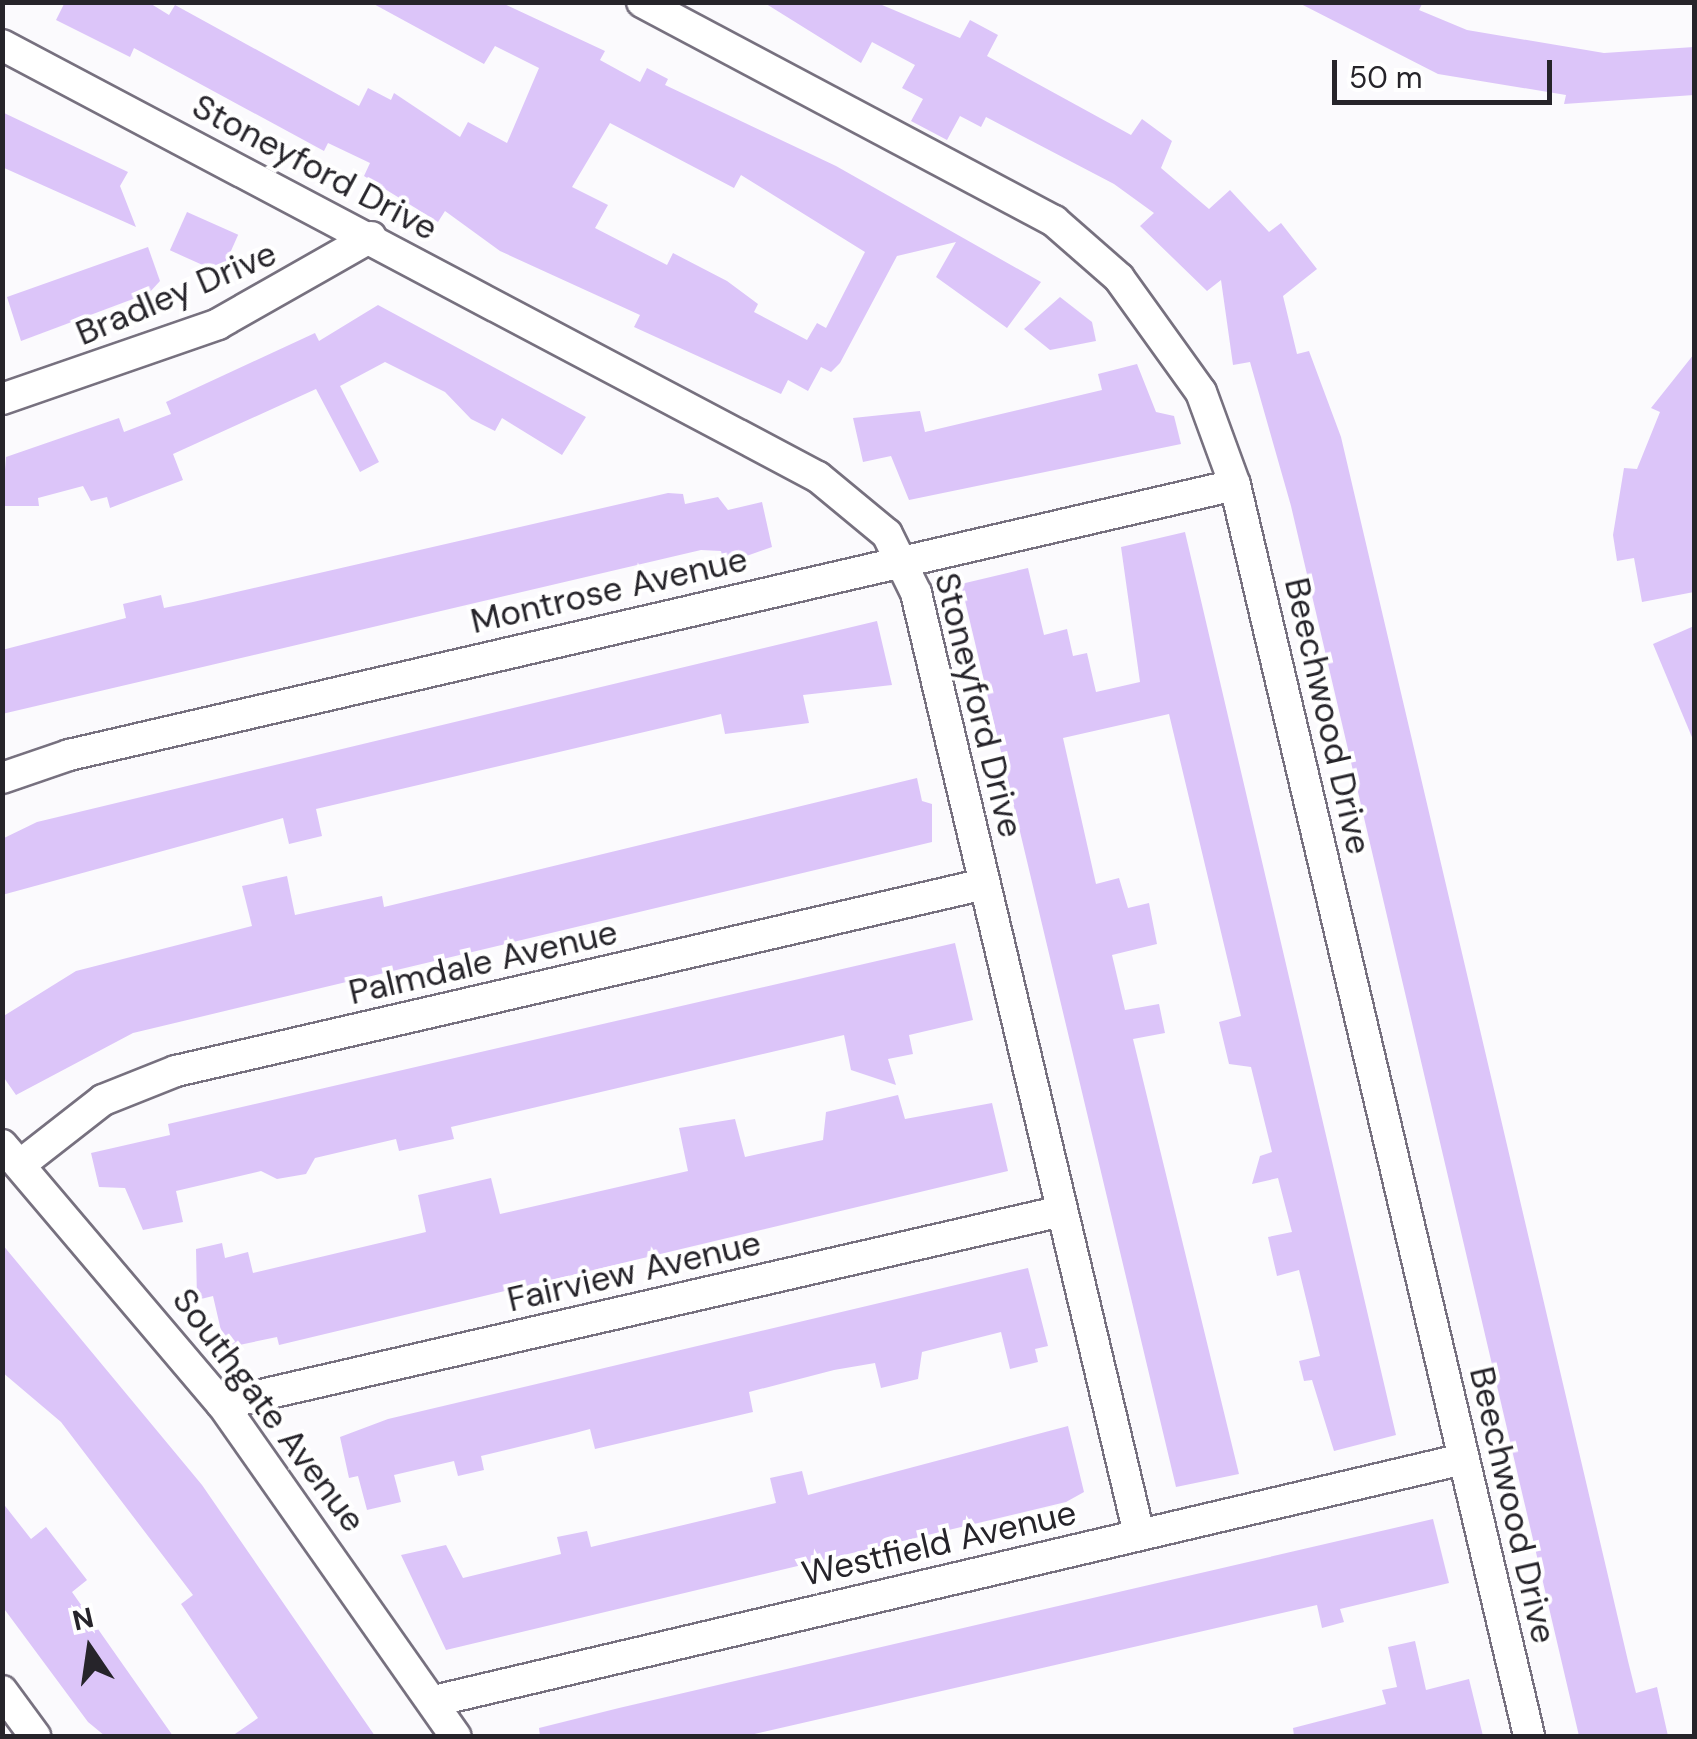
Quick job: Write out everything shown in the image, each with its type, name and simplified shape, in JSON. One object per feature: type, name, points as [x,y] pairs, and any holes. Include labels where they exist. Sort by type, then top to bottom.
[{"type":"street","name":"Beechwood Drive","points":[[642,2],[1013,197],[1088,248],[1176,351],[1235,484],[1529,1736]]},
{"type":"street","name":"Stoneyford Drive","points":[[2,46],[844,491],[904,560],[1139,1534]]},
{"type":"street","name":"Bradley Drive","points":[[2,399],[218,324],[371,238]]},
{"type":"street","name":"Montrose Avenue","points":[[2,778],[1235,484]]},
{"type":"street","name":"Palmdale Avenue","points":[[12,1155],[104,1100],[176,1071],[985,884]]},
{"type":"street","name":"Southgate Avenue","points":[[12,1155],[222,1404],[455,1736]]},
{"type":"street","name":"Fairview Avenue","points":[[222,1404],[1062,1211]]},
{"type":"street","name":"Westfield Avenue","points":[[434,1701],[1463,1460]]},
{"type":"street","points":[[2,1691],[35,1736]]},
{"type":"building","points":[[65,2],[148,2],[169,15],[175,5],[359,106],[368,88],[391,100],[394,93],[460,137],[468,122],[507,143],[539,68],[495,46],[484,64],[370,2],[500,2],[605,51],[600,60],[640,82],[647,68],[668,79],[665,85],[836,166],[1041,282],[1007,328],[936,277],[956,242],[897,256],[840,363],[831,372],[821,367],[808,391],[788,380],[781,394],[634,327],[640,315],[500,251],[445,211],[438,222],[364,176],[370,163],[328,143],[324,151],[134,48],[130,57],[56,20]],"holes":[[[610,123],[734,188],[741,175],[865,252],[826,328],[817,323],[807,340],[754,312],[758,304],[727,281],[673,253],[667,265],[595,228],[608,205],[572,187]]]},
{"type":"building","points":[[763,2],[875,2],[960,38],[970,20],[998,35],[987,56],[1131,135],[1142,119],[1172,141],[1161,168],[1209,209],[1230,190],[1269,232],[1281,223],[1317,269],[1283,296],[1297,354],[1309,351],[1341,437],[1636,1693],[1657,1687],[1668,1736],[1579,1736],[1291,506],[1250,362],[1233,365],[1221,280],[1207,291],[1140,226],[1154,213],[1114,184],[986,117],[981,127],[960,116],[947,140],[911,121],[923,99],[902,88],[915,65],[872,42],[861,63]]},
{"type":"building","points":[[1297,2],[1423,2],[1419,10],[1467,30],[1604,53],[1694,47],[1694,95],[1564,104],[1566,95],[1438,74]]},
{"type":"building","points":[[2,112],[128,172],[120,186],[136,227],[2,167]]},
{"type":"building","points":[[187,212],[238,235],[221,273],[170,250]]},
{"type":"building","points":[[148,247],[160,281],[149,293],[21,341],[7,297]]},
{"type":"building","points":[[1060,297],[1092,322],[1096,341],[1050,350],[1024,329]]},
{"type":"building","points":[[378,305],[586,417],[562,455],[502,418],[495,431],[471,419],[445,392],[385,362],[340,386],[379,462],[360,472],[316,389],[173,454],[183,480],[110,508],[107,497],[91,501],[83,486],[38,498],[39,506],[2,506],[6,457],[119,418],[124,432],[171,414],[166,402],[315,333],[319,341]]},
{"type":"building","points":[[1694,354],[1694,592],[1642,602],[1634,558],[1617,561],[1613,535],[1624,468],[1637,469],[1660,412],[1651,408]]},
{"type":"building","points":[[1137,364],[1156,412],[1174,416],[1181,444],[909,500],[891,456],[863,462],[853,418],[920,411],[925,432],[1102,390],[1098,374]]},
{"type":"building","points":[[668,493],[683,494],[685,504],[718,497],[728,510],[762,502],[772,547],[724,564],[721,551],[701,550],[2,714],[2,650],[126,618],[123,604],[161,595],[164,608]]},
{"type":"building","points":[[1185,532],[1396,1435],[1334,1451],[1312,1380],[1304,1381],[1299,1361],[1320,1356],[1299,1270],[1277,1276],[1268,1237],[1292,1232],[1278,1178],[1252,1184],[1260,1156],[1272,1152],[1251,1067],[1229,1064],[1219,1022],[1241,1016],[1169,714],[1063,738],[1096,884],[1119,878],[1128,908],[1149,903],[1157,944],[1112,955],[1125,1010],[1159,1004],[1165,1033],[1133,1039],[1239,1474],[1176,1487],[961,584],[1028,568],[1044,635],[1067,629],[1073,656],[1087,653],[1096,692],[1140,682],[1121,547]]},
{"type":"building","points":[[877,621],[892,685],[803,695],[809,723],[725,734],[721,714],[316,809],[322,836],[289,844],[283,818],[2,895],[2,839],[37,822]]},
{"type":"building","points":[[1694,626],[1694,742],[1653,644]]},
{"type":"building","points":[[917,778],[922,801],[932,804],[932,842],[133,1033],[16,1095],[2,1075],[2,1017],[76,971],[252,926],[242,886],[287,876],[295,915],[382,896],[384,907]]},
{"type":"building","points":[[955,943],[973,1020],[909,1035],[913,1054],[888,1059],[896,1085],[851,1070],[844,1035],[451,1127],[454,1139],[399,1151],[396,1139],[315,1158],[306,1174],[277,1179],[261,1171],[176,1191],[183,1222],[143,1230],[125,1188],[99,1187],[91,1153],[170,1135],[168,1124]]},
{"type":"building","points":[[898,1095],[905,1119],[992,1103],[1008,1171],[279,1345],[277,1337],[225,1348],[213,1296],[197,1300],[196,1249],[222,1243],[225,1258],[248,1252],[253,1273],[426,1232],[418,1195],[491,1178],[500,1214],[688,1171],[679,1128],[735,1119],[745,1157],[823,1140],[826,1112]]},
{"type":"building","points":[[2,1244],[202,1485],[375,1736],[232,1736],[258,1718],[181,1604],[193,1595],[61,1422],[2,1372]]},
{"type":"building","points":[[1028,1268],[1048,1346],[1035,1349],[1038,1362],[1010,1369],[1001,1332],[922,1352],[918,1379],[881,1388],[875,1363],[834,1370],[749,1392],[753,1412],[595,1449],[590,1429],[481,1456],[484,1470],[458,1476],[454,1461],[394,1475],[401,1502],[367,1510],[358,1476],[349,1478],[340,1437],[388,1419]]},
{"type":"building","points":[[1068,1426],[1084,1492],[1066,1502],[446,1650],[401,1555],[446,1545],[463,1578],[561,1554],[557,1537],[587,1531],[591,1547],[776,1503],[770,1478],[802,1471],[808,1495]]},
{"type":"building","points":[[2,1502],[31,1539],[46,1527],[87,1580],[72,1592],[173,1736],[105,1736],[88,1722],[2,1606]]},
{"type":"building","points":[[1433,1519],[1449,1583],[1340,1609],[1344,1622],[1322,1628],[1317,1605],[746,1736],[540,1736],[539,1728],[619,1708]]},
{"type":"building","points":[[1415,1641],[1426,1690],[1469,1679],[1483,1736],[1294,1736],[1293,1728],[1386,1704],[1382,1690],[1397,1687],[1388,1647]]}]
